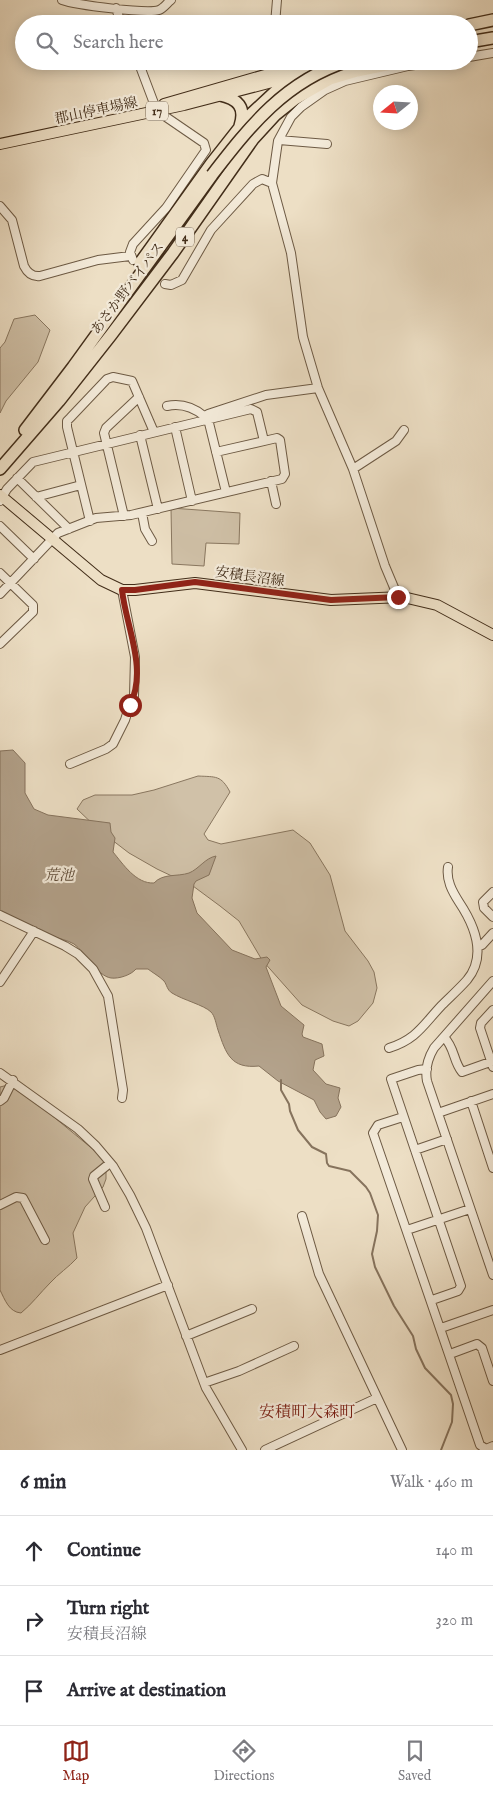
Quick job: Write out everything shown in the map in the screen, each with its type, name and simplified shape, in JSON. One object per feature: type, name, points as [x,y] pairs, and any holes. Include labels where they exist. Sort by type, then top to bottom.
[{"type":"highway","points":[[478,23],[493,20]]},
{"type":"highway","points":[[478,31],[493,28]]},
{"type":"highway","points":[[478,40],[493,38]]},
{"type":"highway","points":[[478,48],[493,46]]},
{"type":"highway","points":[[101,328],[106,314],[149,249],[211,164],[259,106],[306,70]]},
{"type":"highway","name":"あさか野バイパス","points":[[0,458],[28,426],[212,175],[254,122],[278,100],[312,77],[328,70]]},
{"type":"highway","name":"あさか野バイパス","points":[[0,469],[59,401],[152,282],[253,139],[287,104],[319,89],[338,76],[365,70]]},
{"type":"highway","points":[[220,95],[229,97],[239,104],[243,115],[240,128]]},
{"type":"main road","name":"郡山停車場線","points":[[0,137],[157,109],[269,70]]},
{"type":"main road","name":"郡山停車場線","points":[[0,144],[301,75]]},
{"type":"main road","points":[[1,497],[101,580],[122,590]]},
{"type":"main road","name":"安積長沼線","points":[[122,590],[195,582],[331,600],[412,598],[437,605],[493,635]]},
{"type":"street","points":[[62,0],[149,11],[162,9],[171,0]]},
{"type":"street","points":[[275,15],[276,0]]},
{"type":"street","points":[[116,8],[118,15]]},
{"type":"street","points":[[478,56],[493,53]]},
{"type":"street","points":[[0,206],[12,220],[24,266],[34,276],[98,260],[132,258],[130,250],[133,244],[166,208],[206,152],[204,143],[157,109],[142,70]]},
{"type":"street","points":[[313,70],[319,89]]},
{"type":"street","points":[[391,70],[319,89],[296,111],[279,140],[272,183],[289,244],[303,337],[318,388],[353,468],[385,566],[398,597]]},
{"type":"street","points":[[279,140],[327,144]]},
{"type":"street","points":[[165,284],[171,285],[182,280],[211,230],[253,184],[262,179],[272,183]]},
{"type":"street","points":[[90,521],[67,421],[108,379],[113,377],[132,381],[154,432]]},
{"type":"street","points":[[1,497],[33,462],[174,427],[205,418],[266,395],[318,388]]},
{"type":"street","points":[[124,516],[104,433],[139,397]]},
{"type":"street","points":[[167,406],[176,404],[192,408],[205,418],[226,492]]},
{"type":"street","points":[[205,418],[251,409],[257,412],[264,441]]},
{"type":"street","points":[[174,427],[192,501]]},
{"type":"street","points":[[353,468],[396,441],[404,430]]},
{"type":"street","points":[[140,436],[158,509]]},
{"type":"street","points":[[0,594],[58,533],[90,521],[140,513],[282,479],[285,474],[280,440],[276,438],[216,452]]},
{"type":"street","points":[[17,478],[69,529]]},
{"type":"street","points":[[271,481],[276,504]]},
{"type":"street","points":[[36,497],[81,485]]},
{"type":"street","points":[[140,513],[142,536]]},
{"type":"street","points":[[140,513],[145,529],[152,541]]},
{"type":"street","points":[[0,526],[34,559]]},
{"type":"street","points":[[0,573],[33,605],[33,612],[0,644]]},
{"type":"street","points":[[70,764],[106,749],[113,744],[134,696],[135,657],[122,590]]},
{"type":"street","points":[[389,1048],[401,1044],[426,1025],[467,980],[476,962],[478,946],[471,922],[449,884],[448,867]]},
{"type":"street","points":[[493,892],[483,902],[484,908],[493,917]]},
{"type":"street","points":[[0,915],[78,954],[93,969],[106,990],[123,1090],[122,1098]]},
{"type":"street","points":[[0,982],[34,931]]},
{"type":"street","points":[[478,946],[482,945],[493,933]]},
{"type":"street","points":[[493,981],[431,1053],[427,1069],[428,1081],[438,1113],[493,1275]]},
{"type":"street","points":[[444,1037],[452,1045],[459,1069],[462,1072],[492,1064],[480,1028],[481,1023],[493,1010]]},
{"type":"street","points":[[427,1069],[390,1079],[461,1286],[458,1292],[432,1300]]},
{"type":"street","points":[[0,1073],[13,1080],[78,1129],[110,1163],[137,1208],[204,1383],[242,1450]]},
{"type":"street","points":[[0,1101],[4,1098],[13,1080]]},
{"type":"street","points":[[438,1113],[493,1094]]},
{"type":"street","points":[[471,1101],[493,1168]]},
{"type":"street","points":[[403,1117],[378,1125],[374,1133],[480,1445],[486,1449],[493,1446]]},
{"type":"street","points":[[415,1150],[447,1139]]},
{"type":"street","points":[[484,1142],[493,1139]]},
{"type":"street","points":[[105,1207],[93,1180],[94,1176],[110,1163]]},
{"type":"street","points":[[1,1202],[16,1197],[23,1198],[45,1240]]},
{"type":"street","points":[[407,1230],[470,1209]]},
{"type":"street","points":[[302,1216],[319,1274],[402,1450]]},
{"type":"street","points":[[0,1350],[168,1285]]},
{"type":"street","points":[[186,1336],[252,1309]]},
{"type":"street","points":[[441,1328],[493,1310]]},
{"type":"street","points":[[450,1354],[477,1344],[482,1348],[493,1381]]},
{"type":"street","points":[[204,1383],[239,1371],[294,1346]]},
{"type":"street","points":[[265,1450],[378,1398]]},
{"type":"shaded area","points":[[35,315],[50,330],[38,362],[6,401],[0,413],[0,348],[5,342],[14,319]]},
{"type":"shaded area","points":[[171,508],[240,513],[239,544],[206,543],[204,566],[172,564]]},
{"type":"shaded area","points":[[198,776],[221,780],[230,792],[204,834],[208,840],[221,844],[293,830],[310,843],[330,875],[345,931],[374,972],[377,988],[373,1003],[358,1021],[349,1026],[333,1021],[302,1005],[262,960],[239,921],[193,886],[129,853],[99,830],[77,809],[83,800],[95,795],[132,795]]},
{"type":"shaded area","points":[[8,1085],[32,1099],[106,1160],[106,1179],[103,1187],[85,1207],[73,1233],[77,1258],[21,1313],[10,1308],[0,1290],[0,1087]]},
{"type":"water","name":"荒池","points":[[13,750],[25,763],[25,793],[34,809],[48,815],[110,823],[111,832],[115,838],[113,852],[130,872],[141,880],[154,883],[166,876],[189,873],[216,856],[209,875],[196,881],[194,884],[192,898],[197,913],[232,950],[255,959],[267,957],[270,960],[266,967],[281,1006],[304,1025],[303,1037],[322,1044],[324,1056],[315,1060],[313,1070],[326,1084],[340,1088],[338,1098],[341,1107],[336,1116],[326,1119],[314,1100],[278,1081],[259,1066],[242,1065],[236,1062],[227,1053],[211,1012],[172,993],[164,981],[148,969],[136,969],[128,975],[111,978],[101,973],[74,944],[46,934],[0,911],[0,751]]},
{"type":"waterway","points":[[281,1080],[281,1090],[289,1104],[298,1130],[312,1147],[326,1154],[329,1166],[350,1171],[370,1193],[378,1215],[372,1254],[375,1267],[394,1306],[413,1336],[416,1349],[425,1368],[451,1395],[453,1404],[452,1422],[441,1450]]},
{"type":"district","name":"安積町大森町","points":[[307,1411]]},
{"type":"route","points":[[130,705],[135,692],[135,657],[122,590],[195,582],[331,600],[398,597]]}]
